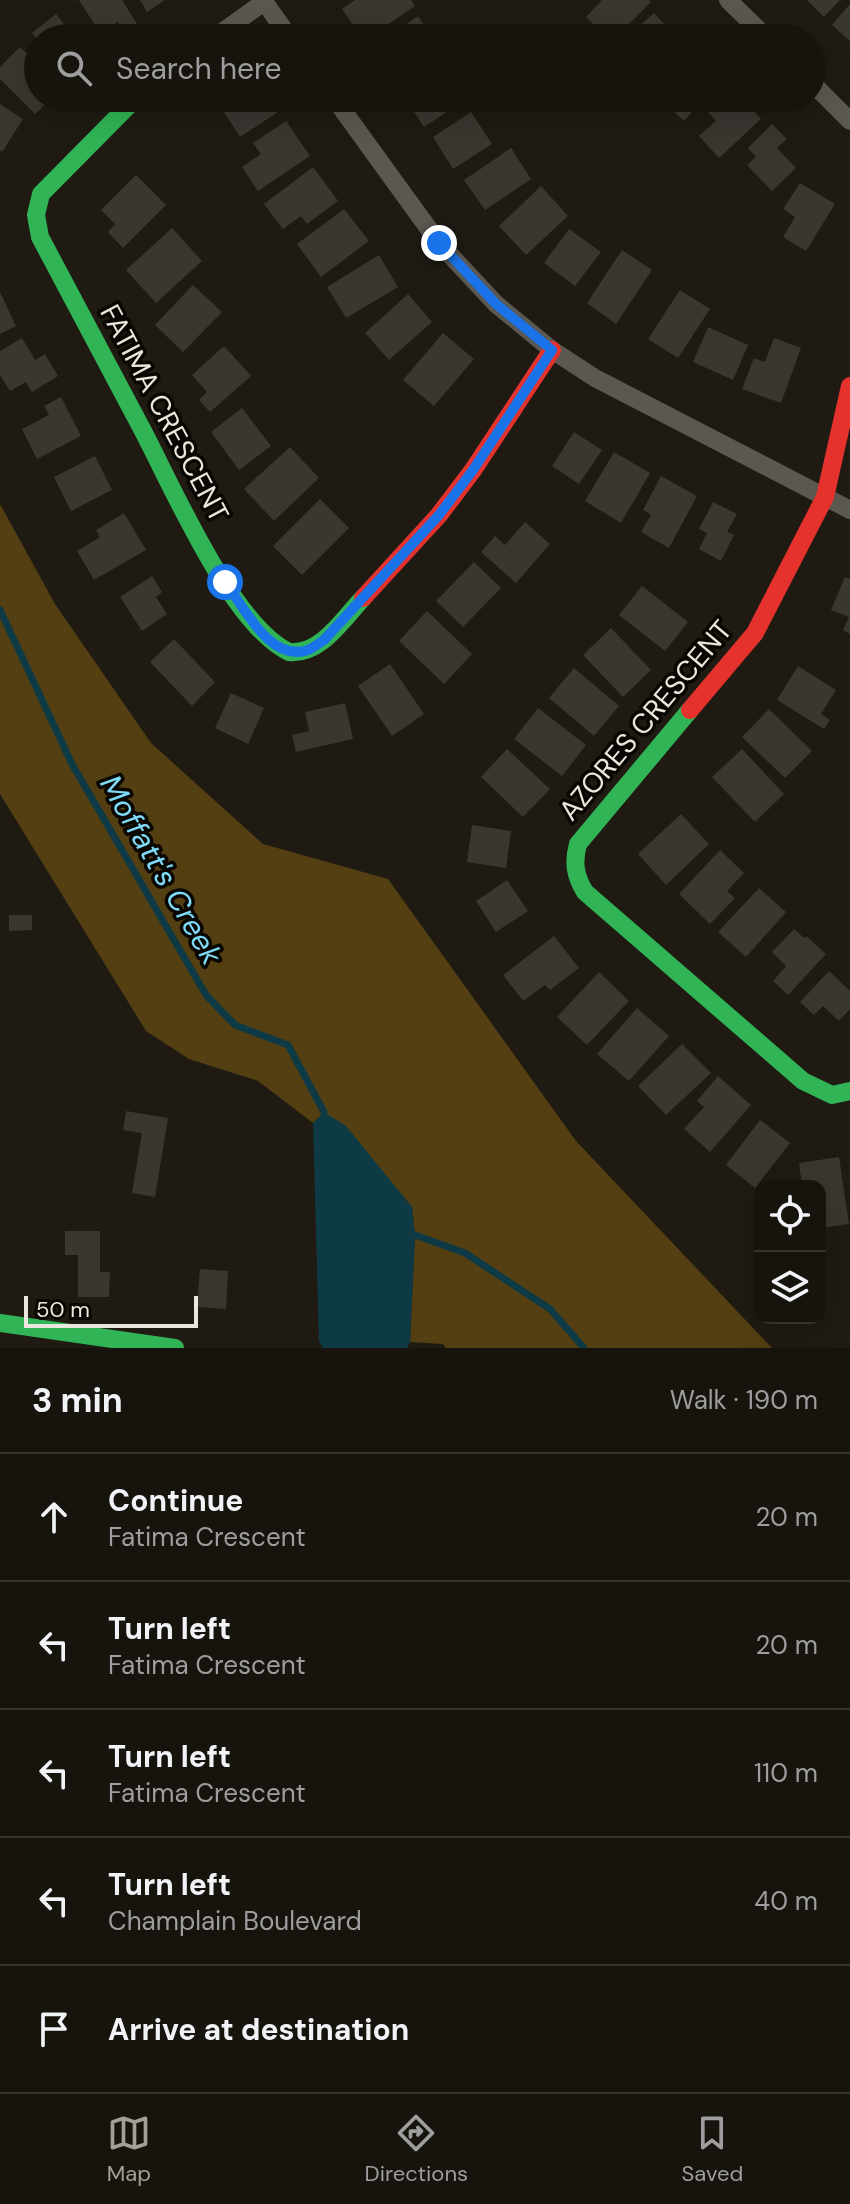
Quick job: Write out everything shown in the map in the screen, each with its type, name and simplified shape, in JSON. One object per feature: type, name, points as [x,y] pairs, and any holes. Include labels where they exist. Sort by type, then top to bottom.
[{"type":"street","points":[[728,0],[753,24]]},
{"type":"street","points":[[233,24],[263,1],[280,24]]},
{"type":"street","points":[[826,97],[850,121]]},
{"type":"street","name":"FATIMA CRESCENT","points":[[122,112],[41,194],[35,220],[40,237],[206,550],[225,582],[269,641],[290,652],[308,650],[324,640],[439,515],[473,470],[552,350]]},
{"type":"street","points":[[344,112],[439,243],[496,304],[552,350],[595,378],[850,510]]},
{"type":"street","points":[[825,497],[850,386]]},
{"type":"street","name":"AZORES CRESCENT","points":[[825,497],[755,633],[578,844],[573,859],[575,876],[585,892],[803,1081],[824,1094],[842,1096],[850,1091]]},
{"type":"street","points":[[0,1323],[175,1348]]},
{"type":"shaded area","points":[[0,504],[55,604],[151,743],[263,844],[388,879],[576,1141],[772,1348],[446,1348],[443,1344],[410,1342],[415,1235],[412,1207],[324,1112],[313,1123],[258,1081],[189,1059],[146,1031],[0,794]]},
{"type":"water","points":[[324,1112],[346,1126],[412,1207],[415,1235],[410,1342],[407,1348],[323,1348],[319,1341],[313,1123]]},
{"type":"building","points":[[79,0],[122,0],[137,24],[118,22],[94,24]]},
{"type":"building","points":[[140,0],[165,0],[147,12]]},
{"type":"building","points":[[355,0],[411,0],[415,6],[389,24],[352,24],[342,9]]},
{"type":"building","points":[[602,0],[651,2],[629,24],[593,24],[586,17]]},
{"type":"building","points":[[807,0],[840,0],[824,17]]},
{"type":"building","points":[[850,4],[850,41],[832,25]]},
{"type":"building","points":[[654,13],[664,24],[642,24]]},
{"type":"building","points":[[56,14],[64,24],[43,24]]},
{"type":"building","points":[[418,16],[423,24],[406,24]]},
{"type":"building","points":[[20,47],[24,51],[24,103],[0,79],[0,67]]},
{"type":"building","points":[[0,104],[23,119],[2,152],[0,150]]},
{"type":"building","points":[[224,112],[278,112],[240,137]]},
{"type":"building","points":[[414,112],[447,112],[424,127]]},
{"type":"building","points":[[471,112],[492,144],[453,169],[433,137]]},
{"type":"building","points":[[674,112],[692,112],[684,121]]},
{"type":"building","points":[[708,112],[755,112],[761,119],[719,158],[699,136],[716,121]]},
{"type":"building","points":[[286,121],[310,156],[258,191],[242,167],[261,154],[253,143]]},
{"type":"building","points":[[772,124],[787,139],[777,148],[796,168],[772,191],[747,165],[756,157],[748,148]]},
{"type":"building","points":[[511,148],[531,179],[485,210],[464,180]]},
{"type":"building","points":[[313,167],[338,201],[307,224],[301,216],[283,229],[264,204]]},
{"type":"building","points":[[136,175],[166,205],[123,248],[108,232],[115,224],[101,210]]},
{"type":"building","points":[[800,183],[835,204],[806,251],[783,237],[795,217],[783,209]]},
{"type":"building","points":[[541,186],[568,216],[526,255],[499,226]]},
{"type":"building","points":[[344,209],[369,241],[321,277],[297,244]]},
{"type":"building","points":[[172,228],[202,261],[156,303],[126,270]]},
{"type":"building","points":[[569,229],[601,252],[575,286],[544,263]]},
{"type":"building","points":[[622,250],[652,270],[616,324],[587,303]]},
{"type":"building","points":[[379,255],[398,287],[346,318],[327,287]]},
{"type":"building","points":[[193,285],[222,312],[183,352],[155,325]]},
{"type":"building","points":[[680,290],[710,309],[678,358],[648,339]]},
{"type":"building","points":[[0,292],[16,326],[0,334]]},
{"type":"building","points":[[408,294],[432,322],[389,360],[365,333]]},
{"type":"building","points":[[708,327],[748,345],[733,380],[693,362]]},
{"type":"building","points":[[443,333],[474,359],[434,406],[403,380]]},
{"type":"building","points":[[22,338],[35,360],[45,354],[58,376],[32,392],[26,382],[10,391],[0,375],[0,351]]},
{"type":"building","points":[[774,338],[801,348],[781,403],[742,389],[754,358],[765,362]]},
{"type":"building","points":[[224,346],[251,376],[210,412],[199,400],[207,392],[192,375]]},
{"type":"building","points":[[61,397],[81,436],[37,459],[22,429],[49,415],[44,406]]},
{"type":"building","points":[[242,408],[271,446],[239,470],[211,432]]},
{"type":"building","points":[[574,432],[602,450],[579,484],[552,466]]},
{"type":"building","points":[[290,447],[319,478],[274,521],[244,489]]},
{"type":"building","points":[[614,452],[650,473],[621,523],[585,501]]},
{"type":"building","points":[[95,456],[112,490],[71,511],[54,477]]},
{"type":"building","points":[[661,476],[697,496],[669,548],[641,532],[651,515],[643,510]]},
{"type":"building","points":[[320,499],[349,528],[302,575],[273,546]]},
{"type":"building","points":[[713,502],[737,514],[727,532],[734,535],[721,561],[699,549],[707,533],[699,529]]},
{"type":"building","points":[[124,513],[146,550],[94,580],[77,551],[100,537],[96,530]]},
{"type":"building","points":[[525,522],[550,544],[516,583],[481,552],[495,536],[505,545]]},
{"type":"building","points":[[474,562],[501,588],[463,627],[436,601]]},
{"type":"building","points":[[152,576],[162,592],[156,597],[167,614],[142,631],[120,597]]},
{"type":"building","points":[[845,577],[850,579],[850,634],[843,630],[849,617],[831,610]]},
{"type":"building","points":[[642,586],[688,622],[665,651],[619,615]]},
{"type":"building","points":[[427,611],[472,654],[444,684],[399,641]]},
{"type":"building","points":[[611,628],[651,670],[623,697],[583,655]]},
{"type":"building","points":[[174,639],[215,682],[192,706],[150,662]]},
{"type":"building","points":[[390,664],[424,714],[392,736],[358,686]]},
{"type":"building","points":[[798,666],[836,690],[821,714],[830,720],[824,729],[777,700]]},
{"type":"building","points":[[574,668],[619,706],[594,736],[549,698]]},
{"type":"building","points":[[231,693],[264,708],[248,744],[215,728]]},
{"type":"building","points":[[345,703],[353,739],[296,752],[292,735],[309,731],[305,712]]},
{"type":"building","points":[[538,708],[586,745],[562,776],[514,739]]},
{"type":"building","points":[[769,709],[812,751],[785,778],[742,737]]},
{"type":"building","points":[[507,749],[550,789],[523,817],[481,777]]},
{"type":"building","points":[[742,749],[784,794],[755,822],[712,777]]},
{"type":"building","points":[[681,814],[709,844],[666,885],[638,854]]},
{"type":"building","points":[[472,825],[511,831],[506,868],[467,862]]},
{"type":"building","points":[[720,850],[744,873],[727,891],[735,898],[710,924],[679,894]]},
{"type":"building","points":[[507,880],[528,911],[496,932],[476,901]]},
{"type":"building","points":[[759,888],[786,912],[746,957],[718,932]]},
{"type":"building","points":[[9,915],[32,915],[32,930],[9,931]]},
{"type":"building","points":[[794,929],[826,954],[788,995],[773,981],[786,966],[772,952]]},
{"type":"building","points":[[554,936],[579,968],[550,990],[545,985],[523,1001],[503,975]]},
{"type":"building","points":[[829,971],[850,991],[850,1009],[839,1021],[823,1006],[814,1015],[800,1002]]},
{"type":"building","points":[[599,972],[629,1001],[587,1045],[557,1017]]},
{"type":"building","points":[[637,1008],[669,1036],[629,1081],[597,1054]]},
{"type":"building","points":[[682,1044],[711,1073],[666,1115],[638,1086]]},
{"type":"building","points":[[718,1076],[751,1105],[710,1152],[684,1129],[704,1107],[697,1101]]},
{"type":"building","points":[[126,1111],[168,1118],[155,1197],[132,1193],[142,1133],[123,1130]]},
{"type":"building","points":[[760,1120],[790,1143],[761,1180],[754,1180],[754,1187],[726,1165]]},
{"type":"building","points":[[839,1157],[849,1224],[826,1227],[826,1180],[801,1180],[799,1163]]},
{"type":"building","points":[[65,1231],[100,1231],[100,1272],[110,1272],[109,1297],[78,1297],[78,1255],[65,1255]]},
{"type":"building","points":[[200,1269],[228,1271],[226,1309],[197,1307]]},
{"type":"waterway","name":"Moffatt's Creek","points":[[0,610],[72,764],[206,995],[235,1025],[288,1045],[324,1112]]},
{"type":"waterway","name":"Moffatt's Creek","points":[[415,1235],[465,1253],[550,1309],[584,1348]]},
{"type":"traffic: fast","points":[[122,112],[41,194],[36,215],[40,237],[187,519],[246,614],[268,637],[289,652],[301,651],[321,642],[363,598]]},
{"type":"traffic: fast","points":[[690,710],[578,844],[575,863],[579,880],[585,892],[803,1081],[832,1095],[850,1091]]},
{"type":"traffic: fast","points":[[0,1323],[175,1348]]},
{"type":"traffic: jam","points":[[363,598],[439,515],[473,470],[552,350]]},
{"type":"traffic: jam","points":[[690,710],[755,633],[825,497],[850,386]]},
{"type":"route","points":[[225,582],[269,641],[290,652],[308,650],[324,640],[439,515],[473,470],[552,350],[496,304],[439,243]]}]
